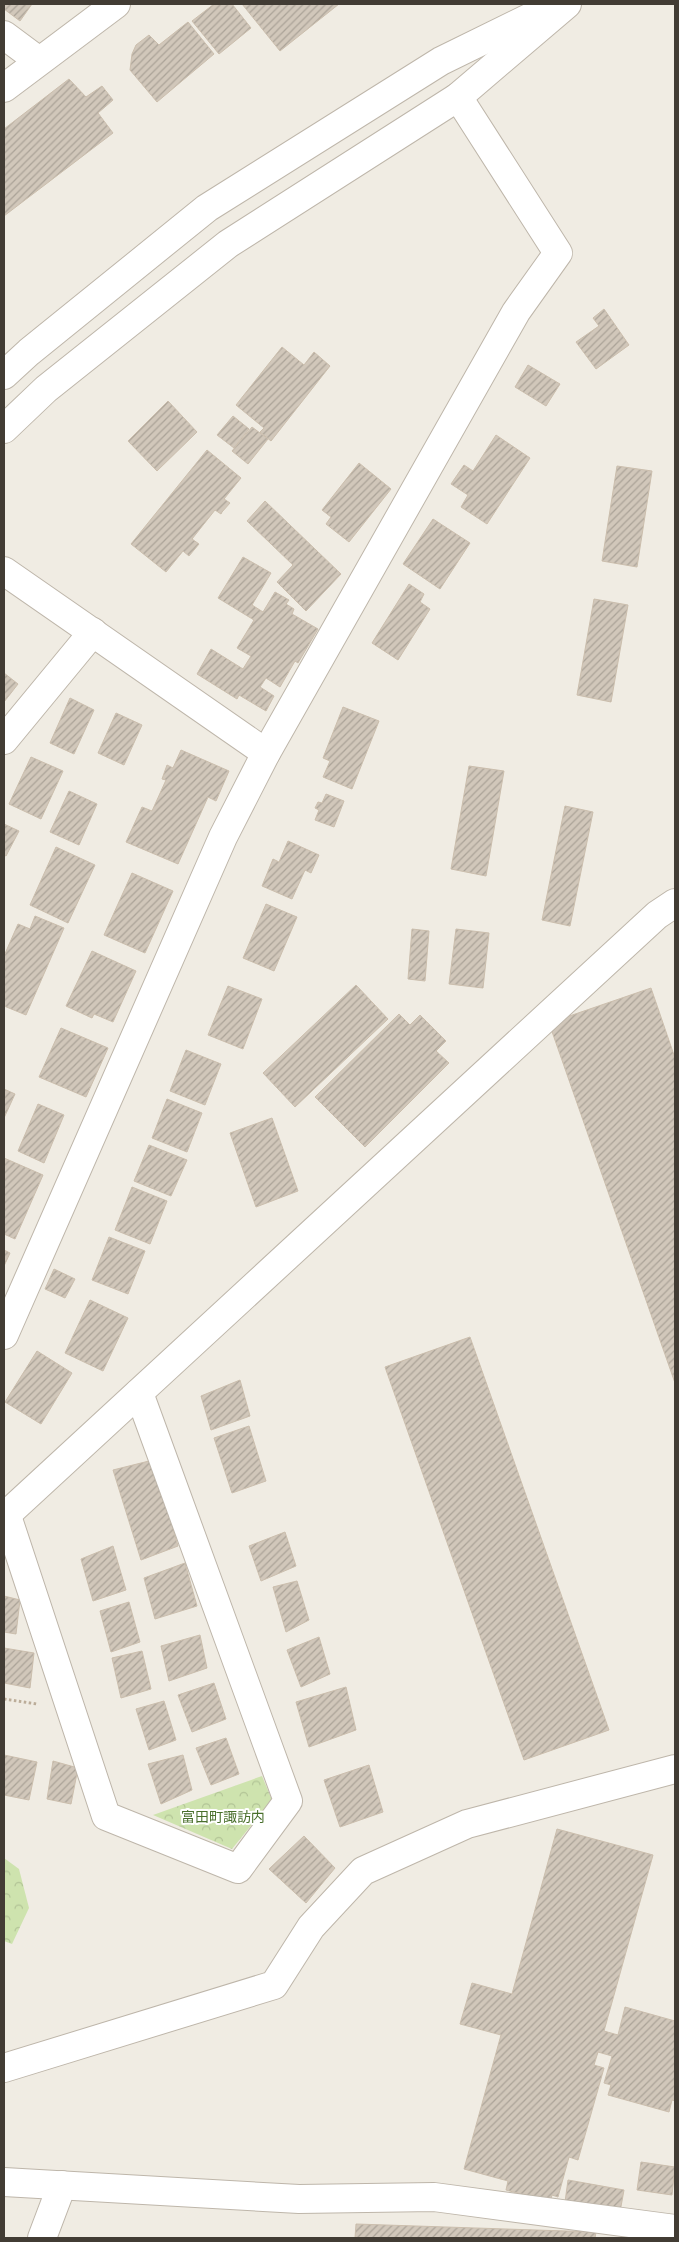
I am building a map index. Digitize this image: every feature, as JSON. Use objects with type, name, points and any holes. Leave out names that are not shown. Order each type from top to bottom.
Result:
[{"type":"street","points":[[4,88],[116,4]]},
{"type":"street","points":[[4,376],[29,352],[207,208],[441,60],[558,4]]},
{"type":"street","points":[[4,429],[46,389],[228,244],[458,97],[567,4]]},
{"type":"street","points":[[4,35],[39,60]]},
{"type":"street","points":[[4,1335],[223,837],[266,753],[516,312],[558,253],[458,97]]},
{"type":"street","points":[[4,571],[266,753]]},
{"type":"street","points":[[4,740],[93,632]]},
{"type":"street","points":[[139,1393],[288,1801],[238,1869],[106,1816],[5,1516],[465,1090],[657,916],[675,902]]},
{"type":"street","points":[[4,2068],[274,1985],[312,1927],[363,1871],[467,1824],[675,1769]]},
{"type":"street","points":[[4,2182],[299,2199],[434,2197],[675,2229]]},
{"type":"street","points":[[42,2238],[62,2185]]},
{"type":"green space","name":"富田町諏訪内","points":[[262,1776],[272,1800],[232,1849],[153,1815]]},
{"type":"green space","points":[[4,1858],[19,1869],[29,1908],[12,1944],[4,1941]]},
{"type":"building","points":[[4,4],[32,4],[20,21],[4,9]]},
{"type":"building","points":[[214,4],[232,4],[251,28],[219,54],[192,21]]},
{"type":"building","points":[[242,4],[339,4],[280,51]]},
{"type":"building","points":[[188,22],[214,54],[157,102],[130,70],[132,54],[136,45],[149,35],[159,45]]},
{"type":"building","points":[[69,79],[86,97],[102,86],[113,100],[98,113],[113,133],[4,216],[4,129]]},
{"type":"building","points":[[604,309],[629,345],[596,369],[576,342],[599,326],[593,318]]},
{"type":"building","points":[[282,347],[304,365],[314,352],[330,366],[271,441],[260,432],[264,428],[236,405]]},
{"type":"building","points":[[528,365],[560,384],[546,406],[515,387]]},
{"type":"building","points":[[168,401],[197,432],[157,471],[128,441]]},
{"type":"building","points":[[233,416],[249,429],[234,448],[217,435]]},
{"type":"building","points":[[252,427],[268,439],[248,464],[232,451]]},
{"type":"building","points":[[496,435],[530,458],[487,524],[461,507],[468,495],[451,484],[464,465],[473,471]]},
{"type":"building","points":[[207,450],[241,478],[224,499],[230,503],[221,514],[215,510],[192,539],[199,544],[189,556],[183,551],[166,572],[131,544]]},
{"type":"building","points":[[359,463],[391,489],[349,542],[326,524],[331,517],[322,510]]},
{"type":"building","points":[[617,466],[652,471],[637,567],[602,561]]},
{"type":"building","points":[[265,501],[341,574],[306,611],[277,582],[293,565],[247,521]]},
{"type":"building","points":[[433,519],[470,543],[440,589],[403,564]]},
{"type":"building","points":[[243,557],[271,573],[252,605],[263,612],[275,592],[289,600],[286,604],[294,609],[292,614],[318,629],[298,663],[295,661],[280,687],[266,678],[260,687],[274,696],[266,711],[239,695],[237,699],[197,674],[211,649],[243,669],[251,656],[237,648],[254,620],[218,598]]},
{"type":"building","points":[[409,584],[424,594],[420,602],[430,609],[398,660],[372,643]]},
{"type":"building","points":[[594,599],[628,605],[611,702],[577,695]]},
{"type":"building","points":[[4,673],[18,684],[4,702]]},
{"type":"building","points":[[70,698],[94,710],[74,754],[50,743]]},
{"type":"building","points":[[343,707],[379,721],[352,789],[323,777],[330,761],[323,758]]},
{"type":"building","points":[[116,713],[142,725],[124,765],[98,753]]},
{"type":"building","points":[[181,750],[229,771],[216,801],[208,797],[178,864],[126,842],[142,807],[152,811],[166,780],[162,779],[167,765],[173,768]]},
{"type":"building","points":[[31,757],[63,771],[41,819],[9,804]]},
{"type":"building","points":[[469,766],[504,771],[486,876],[451,869]]},
{"type":"building","points":[[69,791],[97,804],[79,845],[50,832]]},
{"type":"building","points":[[326,794],[344,801],[334,827],[315,820],[319,810],[315,808],[318,802],[322,803]]},
{"type":"building","points":[[565,806],[593,812],[570,926],[542,920]]},
{"type":"building","points":[[4,824],[19,831],[6,856],[4,855]]},
{"type":"building","points":[[288,841],[319,855],[311,873],[305,870],[292,899],[262,886],[273,859],[279,862]]},
{"type":"building","points":[[56,847],[95,865],[68,923],[30,905]]},
{"type":"building","points":[[132,873],[173,891],[145,953],[104,935]]},
{"type":"building","points":[[266,904],[297,917],[274,971],[243,958]]},
{"type":"building","points":[[35,916],[64,928],[26,1015],[4,1006],[4,956],[18,924],[30,929]]},
{"type":"building","points":[[412,929],[429,931],[425,981],[408,979]]},
{"type":"building","points":[[456,929],[489,933],[483,988],[449,984]]},
{"type":"building","points":[[92,951],[136,971],[113,1022],[94,1014],[92,1018],[66,1006]]},
{"type":"building","points":[[356,985],[388,1019],[295,1107],[263,1073]]},
{"type":"building","points":[[228,986],[262,999],[243,1049],[208,1035]]},
{"type":"building","points":[[651,988],[675,1058],[675,1383],[549,1023]]},
{"type":"building","points":[[399,1014],[410,1025],[420,1015],[446,1041],[436,1051],[449,1063],[365,1147],[315,1097]]},
{"type":"building","points":[[61,1028],[108,1048],[86,1097],[39,1077]]},
{"type":"building","points":[[186,1050],[221,1064],[205,1105],[170,1091]]},
{"type":"building","points":[[4,1089],[15,1094],[4,1118]]},
{"type":"building","points":[[167,1099],[202,1113],[187,1152],[152,1138]]},
{"type":"building","points":[[38,1104],[64,1115],[44,1163],[18,1151]]},
{"type":"building","points":[[272,1118],[298,1191],[256,1207],[230,1133]]},
{"type":"building","points":[[149,1145],[187,1160],[171,1196],[134,1181]]},
{"type":"building","points":[[4,1158],[43,1175],[15,1239],[4,1234]]},
{"type":"building","points":[[132,1187],[167,1201],[150,1244],[115,1230]]},
{"type":"building","points":[[109,1237],[145,1251],[128,1294],[92,1280]]},
{"type":"building","points":[[4,1250],[10,1253],[4,1266]]},
{"type":"building","points":[[54,1269],[75,1279],[65,1298],[45,1289]]},
{"type":"building","points":[[90,1300],[128,1318],[103,1371],[65,1353]]},
{"type":"building","points":[[470,1337],[609,1730],[524,1760],[385,1367]]},
{"type":"building","points":[[37,1351],[72,1373],[41,1424],[5,1402]]},
{"type":"building","points":[[240,1380],[250,1416],[211,1430],[201,1396]]},
{"type":"building","points":[[249,1426],[266,1481],[232,1493],[214,1438]]},
{"type":"building","points":[[153,1460],[178,1546],[141,1560],[113,1470]]},
{"type":"building","points":[[285,1532],[296,1566],[261,1581],[249,1546]]},
{"type":"building","points":[[113,1546],[126,1590],[93,1601],[81,1559]]},
{"type":"building","points":[[185,1563],[197,1606],[155,1619],[144,1578]]},
{"type":"building","points":[[297,1581],[309,1620],[286,1632],[273,1587]]},
{"type":"building","points":[[4,1596],[20,1600],[16,1634],[4,1632]]},
{"type":"building","points":[[129,1602],[140,1642],[111,1652],[100,1611]]},
{"type":"building","points":[[200,1635],[207,1668],[169,1681],[161,1646]]},
{"type":"building","points":[[319,1637],[330,1674],[301,1687],[287,1650]]},
{"type":"building","points":[[4,1648],[34,1653],[30,1688],[4,1683]]},
{"type":"building","points":[[142,1651],[151,1689],[121,1698],[112,1658]]},
{"type":"building","points":[[214,1683],[226,1719],[192,1732],[178,1695]]},
{"type":"building","points":[[346,1687],[356,1730],[309,1747],[296,1702]]},
{"type":"building","points":[[164,1701],[176,1740],[149,1750],[136,1709]]},
{"type":"building","points":[[226,1738],[239,1774],[211,1785],[196,1748]]},
{"type":"building","points":[[4,1755],[37,1762],[29,1800],[4,1795]]},
{"type":"building","points":[[183,1755],[192,1790],[161,1804],[148,1764]]},
{"type":"building","points":[[53,1761],[78,1768],[71,1804],[47,1799]]},
{"type":"building","points":[[369,1765],[383,1812],[340,1827],[324,1780]]},
{"type":"building","points":[[557,1829],[653,1855],[604,2031],[618,2035],[625,2007],[675,2021],[675,2101],[672,2100],[669,2112],[608,2095],[611,2085],[604,2083],[612,2056],[598,2052],[594,2065],[604,2068],[578,2160],[569,2157],[558,2197],[552,2195],[550,2202],[506,2190],[508,2181],[464,2169],[501,2035],[460,2024],[472,1983],[512,1994]]},
{"type":"building","points":[[304,1836],[335,1868],[306,1903],[269,1869]]},
{"type":"building","points":[[641,2162],[675,2167],[672,2195],[637,2190]]},
{"type":"building","points":[[568,2180],[624,2190],[620,2212],[565,2202]]},
{"type":"building","points":[[356,2224],[596,2232],[595,2238],[355,2238]]}]
